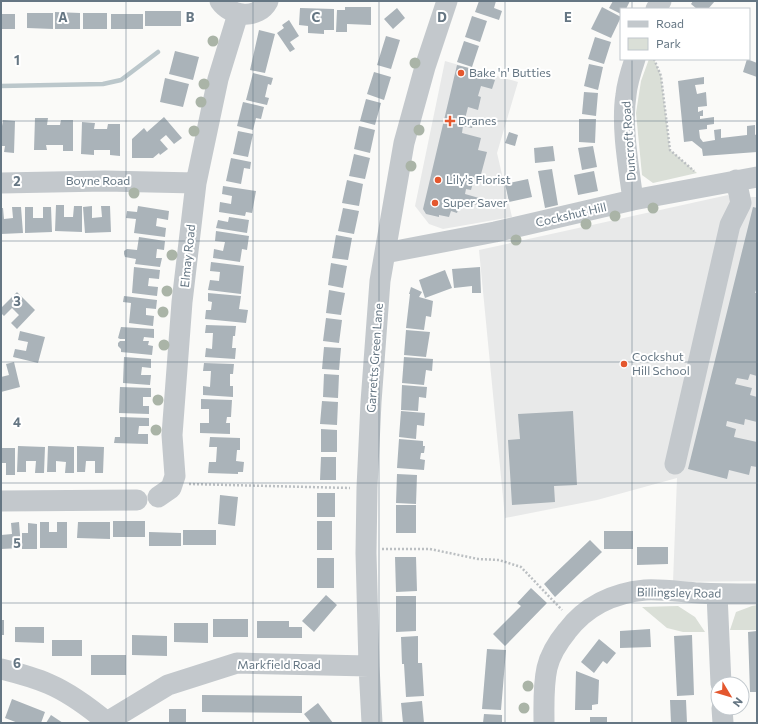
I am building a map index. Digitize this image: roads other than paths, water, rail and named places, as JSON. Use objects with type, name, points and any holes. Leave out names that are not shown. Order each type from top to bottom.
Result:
[{"type":"street","points":[[220,1],[230,11],[238,14],[248,14],[258,11],[268,1]]},
{"type":"street","name":"Garretts Green Lane","points":[[372,723],[366,553],[367,488],[371,402],[380,280],[404,143],[425,67],[446,1]]},
{"type":"street","name":"Elmay Road","points":[[165,490],[175,476],[172,435],[182,302],[196,183],[218,79],[238,14]]},
{"type":"street","name":"Duncroft Road","points":[[633,200],[626,145],[625,112],[626,96],[635,60]]},
{"type":"street","name":"Cockshut Hill","points":[[385,253],[495,232],[633,200],[757,176]]},
{"type":"street","name":"Boyne Road","points":[[1,182],[105,181],[196,183]]},
{"type":"street","points":[[675,464],[730,226],[741,203],[728,182]]},
{"type":"street","points":[[1,501],[137,500]]},
{"type":"street","name":"Billingsley Road","points":[[544,723],[545,683],[547,668],[551,656],[573,622],[595,604],[619,594],[646,590],[717,594],[757,594]]},
{"type":"street","points":[[717,594],[721,676]]},
{"type":"street","name":"Markfield Road","points":[[108,722],[168,685],[237,663],[369,666]]},
{"type":"street","points":[[1,669],[26,675],[49,684],[70,695],[108,722]]},
{"type":"waterway","points":[[1,86],[103,84],[121,80],[158,52]]},
{"type":"place","name":"Bake 'n' Butties","points":[[461,73]]},
{"type":"place","name":"Dranes","points":[[450,121]]},
{"type":"place","name":"Lily's Florist","points":[[438,180]]},
{"type":"place","name":"Super Saver","points":[[435,203]]},
{"type":"place","name":"Cockshut Hill School","points":[[624,364]]}]
